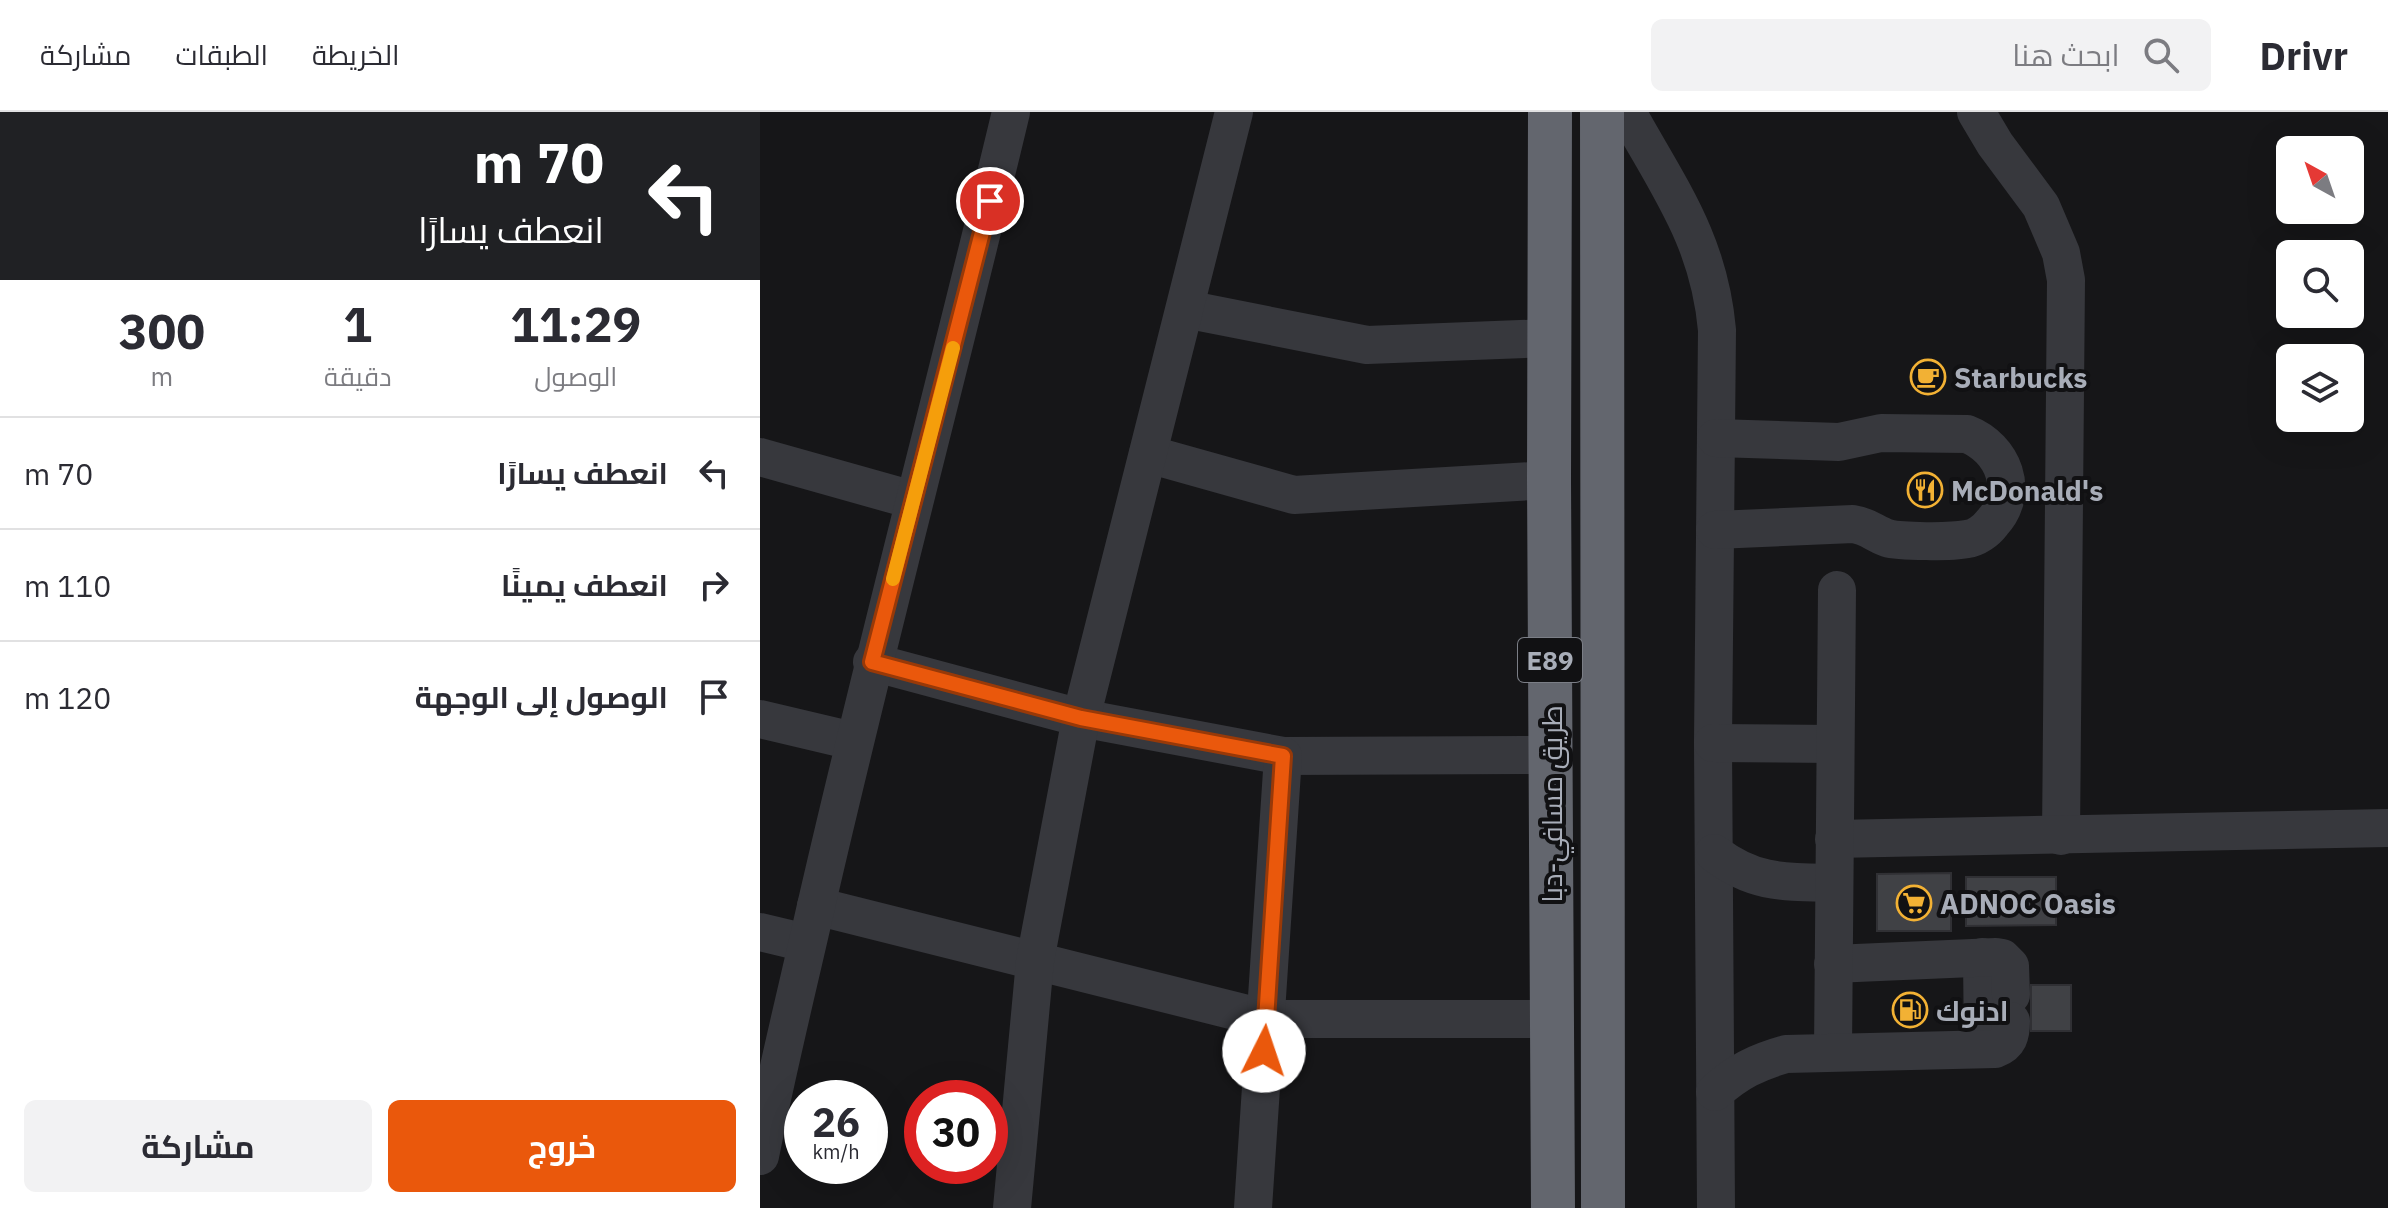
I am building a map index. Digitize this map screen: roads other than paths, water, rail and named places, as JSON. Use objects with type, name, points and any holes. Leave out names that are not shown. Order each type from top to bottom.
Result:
[{"type":"highway","name":"طريق مسافي-دبا","points":[[1550,112],[1553,1208]]},
{"type":"highway","name":"طريق مسافي-دبا","points":[[1602,112],[1603,1208]]},
{"type":"street","points":[[760,1156],[853,741],[1011,112]]},
{"type":"street","points":[[1012,1208],[1035,961],[1081,718],[1234,112]]},
{"type":"street","points":[[1627,112],[1685,214],[1707,270],[1717,330],[1713,743],[1716,1208]]},
{"type":"street","points":[[1976,112],[1995,144],[2041,206],[2061,253],[2066,280],[2061,836]]},
{"type":"street","points":[[1185,309],[1367,345],[1549,338]]},
{"type":"street","points":[[1715,530],[1853,524],[1866,526],[1896,540],[1969,539],[1989,528],[1997,519],[2007,486],[1995,453],[1967,434],[1881,433],[1839,442],[1716,438]]},
{"type":"street","points":[[1148,454],[1294,495],[1549,480]]},
{"type":"street","points":[[760,457],[913,500]]},
{"type":"street","points":[[1833,1051],[1837,590]]},
{"type":"street","points":[[872,662],[1081,718],[1283,756],[1550,755]]},
{"type":"street","points":[[760,719],[853,741]]},
{"type":"street","points":[[1713,743],[1835,744]]},
{"type":"street","points":[[1253,1208],[1283,756]]},
{"type":"street","points":[[1834,839],[2388,828]]},
{"type":"street","points":[[1714,853],[1749,876],[1769,881],[1834,883]]},
{"type":"street","points":[[816,906],[1267,1019],[1551,1019]]},
{"type":"street","points":[[760,932],[806,943]]},
{"type":"street","points":[[1982,957],[1983,1049]]},
{"type":"street","points":[[1715,1092],[1735,1074],[1759,1061],[1786,1054],[1995,1049],[2006,1043],[2011,1032],[2011,970],[2007,962],[1996,957],[1833,964]]},
{"type":"place","name":"Starbucks","points":[[1928,377]]},
{"type":"place","name":"McDonald's","points":[[1925,490]]},
{"type":"place","name":"ADNOC Oasis","points":[[1914,903]]},
{"type":"place","name":"ادنوك","points":[[1910,1010]]}]
